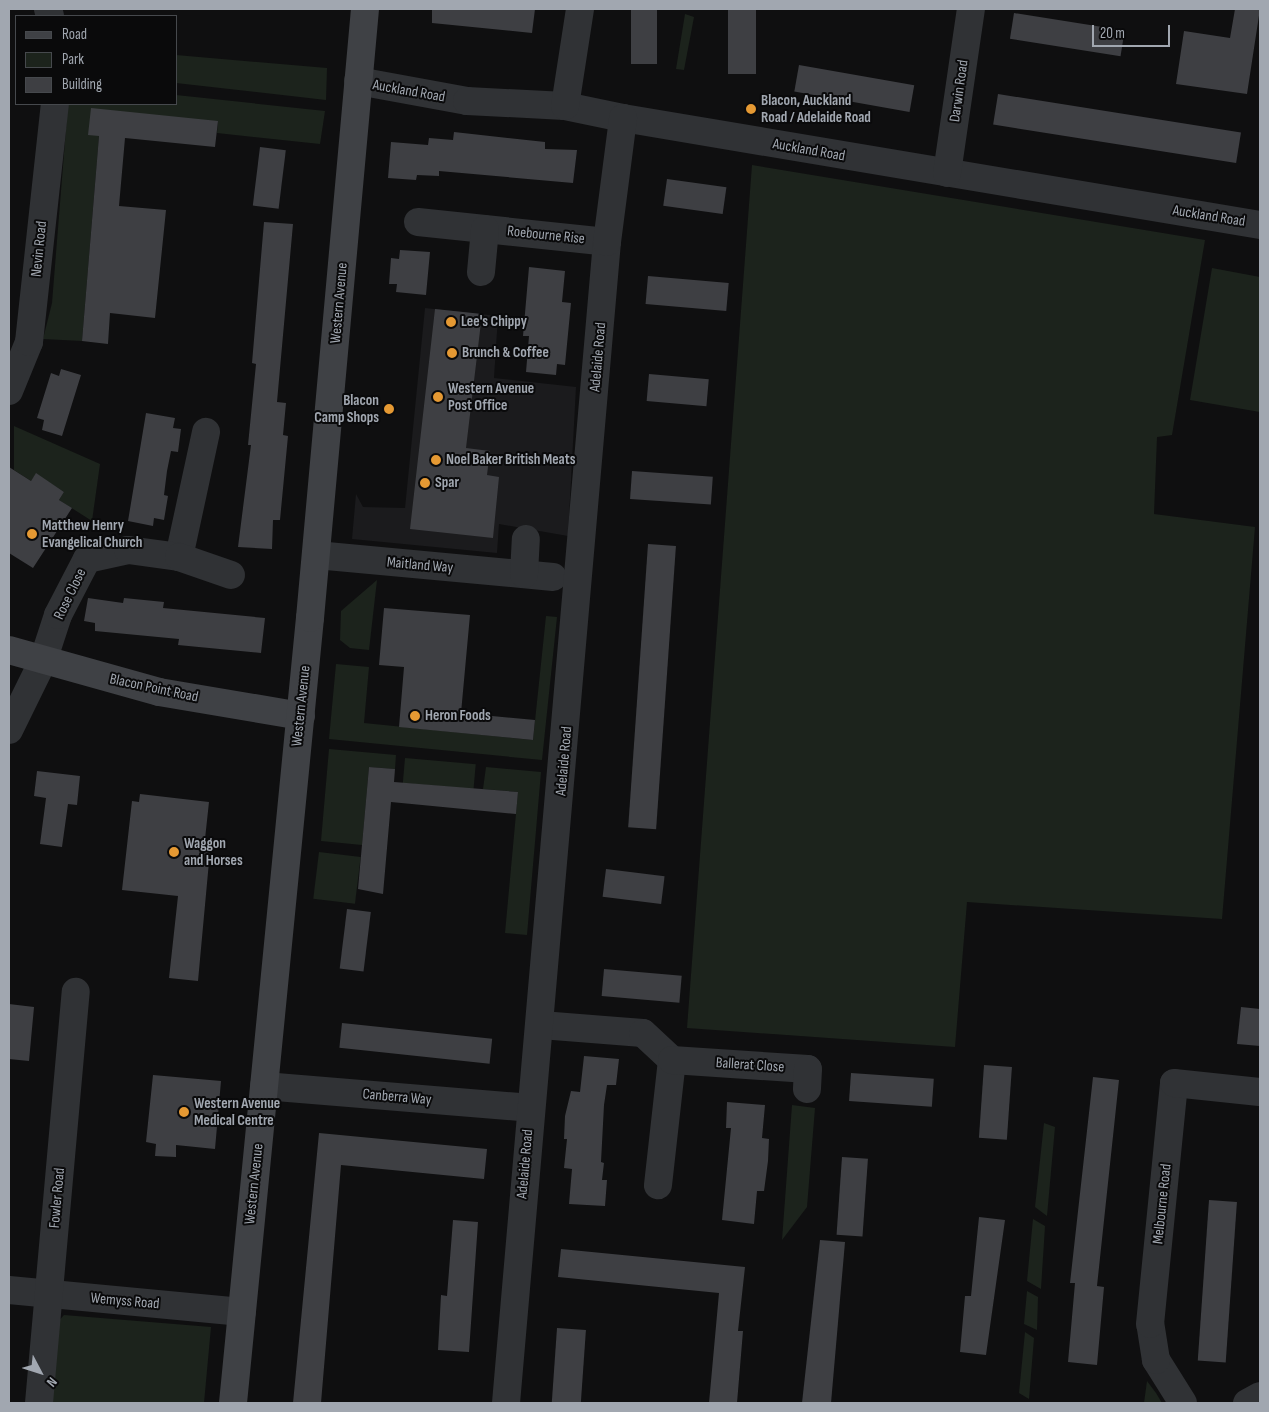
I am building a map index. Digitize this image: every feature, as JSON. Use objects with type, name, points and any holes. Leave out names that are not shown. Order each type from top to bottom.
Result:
[{"type":"street","name":"Western Avenue","points":[[233,1403],[301,716],[365,9]]},
{"type":"street","points":[[565,106],[580,9]]},
{"type":"street","name":"Darwin Road","points":[[947,172],[971,9]]},
{"type":"street","name":"Auckland Road","points":[[358,81],[467,101],[565,106],[623,118],[1260,225]]},
{"type":"street","name":"Nevin Road","points":[[9,391],[29,342],[55,105]]},
{"type":"street","name":"Adelaide Road","points":[[506,1403],[530,1108],[541,1026],[607,242],[623,118]]},
{"type":"street","name":"Roebourne Rise","points":[[418,222],[607,242]]},
{"type":"street","name":"Roebourne Rise","points":[[480,272],[485,229]]},
{"type":"street","points":[[179,557],[206,432]]},
{"type":"street","points":[[524,574],[526,539]]},
{"type":"street","name":"Rose Close","points":[[43,661],[58,615],[87,559],[128,550],[179,557],[231,575]]},
{"type":"street","name":"Maitland Way","points":[[316,555],[553,577]]},
{"type":"street","name":"Blacon Point Road","points":[[9,650],[159,692],[301,716]]},
{"type":"street","points":[[9,730],[43,661]]},
{"type":"street","name":"Fowler Road","points":[[39,1403],[76,992]]},
{"type":"street","points":[[541,1026],[643,1033],[672,1060],[658,1185]]},
{"type":"street","name":"Ballerat Close","points":[[672,1060],[808,1070],[807,1088]]},
{"type":"street","name":"Melbourne Road","points":[[1183,1403],[1156,1360],[1150,1324],[1174,1083],[1260,1092]]},
{"type":"street","name":"Canberra Way","points":[[264,1086],[530,1108]]},
{"type":"street","name":"Wemyss Road","points":[[9,1290],[242,1312]]},
{"type":"street","points":[[1246,1403],[1260,1396]]},
{"type":"shaded area","points":[[425,308],[498,316],[494,378],[576,387],[568,536],[499,524],[497,553],[352,539],[356,494],[363,507],[405,508]]},
{"type":"green space","points":[[685,14],[694,17],[684,70],[676,69]]},
{"type":"green space","points":[[178,55],[327,68],[326,100],[178,83]]},
{"type":"green space","points":[[178,95],[325,111],[320,144],[217,133],[218,121],[99,136],[82,341],[43,339],[52,303],[68,105],[178,105]]},
{"type":"green space","points":[[752,165],[1205,240],[1172,435],[1157,437],[1154,514],[1255,527],[1222,919],[967,902],[955,1047],[687,1028]]},
{"type":"green space","points":[[1212,268],[1260,277],[1260,412],[1190,400]]},
{"type":"green space","points":[[14,426],[100,464],[92,521],[59,500],[64,492],[36,474],[31,481],[14,470]]},
{"type":"green space","points":[[377,580],[369,650],[350,648],[340,640],[341,611]]},
{"type":"green space","points":[[546,616],[557,617],[542,760],[329,739],[336,664],[369,667],[364,723],[533,740]]},
{"type":"green space","points":[[329,749],[396,755],[395,769],[369,767],[362,845],[321,841]]},
{"type":"green space","points":[[405,758],[476,764],[474,789],[403,783]]},
{"type":"green space","points":[[486,767],[541,772],[527,935],[505,933],[518,792],[483,789]]},
{"type":"green space","points":[[319,852],[361,857],[355,904],[313,899]]},
{"type":"green space","points":[[792,1105],[815,1108],[807,1207],[782,1240]]},
{"type":"green space","points":[[1044,1123],[1055,1127],[1047,1216],[1035,1207]]},
{"type":"green space","points":[[1033,1219],[1045,1226],[1041,1289],[1027,1281]]},
{"type":"green space","points":[[1027,1291],[1038,1297],[1037,1330],[1024,1324]]},
{"type":"green space","points":[[64,1315],[211,1327],[204,1403],[47,1403],[54,1326]]},
{"type":"green space","points":[[1025,1332],[1034,1338],[1029,1399],[1019,1393]]},
{"type":"green space","points":[[1147,1381],[1156,1393],[1162,1403],[1144,1403]]},
{"type":"building","points":[[432,9],[535,9],[532,33],[432,23]]},
{"type":"building","points":[[631,9],[657,9],[657,64],[631,64]]},
{"type":"building","points":[[728,9],[756,9],[756,74],[728,74]]},
{"type":"building","points":[[1235,9],[1260,9],[1247,94],[1176,84],[1184,31],[1230,38]]},
{"type":"building","points":[[1014,13],[1125,31],[1121,56],[1010,39]]},
{"type":"building","points":[[799,65],[914,85],[910,112],[794,92]]},
{"type":"building","points":[[998,94],[1241,132],[1236,163],[993,125]]},
{"type":"building","points":[[91,108],[218,121],[215,147],[125,138],[119,206],[166,210],[155,318],[110,313],[108,344],[82,341],[99,136],[88,135]]},
{"type":"building","points":[[454,132],[545,142],[545,149],[577,150],[573,183],[439,171],[439,176],[417,175],[416,180],[388,178],[391,142],[428,145],[429,138],[453,140]]},
{"type":"building","points":[[260,147],[286,150],[279,209],[253,206]]},
{"type":"building","points":[[667,179],[726,187],[723,214],[663,206]]},
{"type":"building","points":[[264,222],[293,224],[277,402],[286,403],[283,435],[288,436],[280,520],[273,520],[272,549],[238,547],[251,445],[248,445],[256,364],[252,363]]},
{"type":"building","points":[[400,250],[430,252],[426,295],[396,292],[397,284],[389,284],[391,258],[399,259]]},
{"type":"building","points":[[529,267],[565,271],[562,302],[571,303],[565,365],[557,364],[556,375],[526,372],[529,336],[523,336]]},
{"type":"building","points":[[648,276],[729,283],[726,311],[646,304]]},
{"type":"building","points":[[435,309],[482,314],[466,448],[490,451],[487,475],[499,477],[493,538],[410,529]]},
{"type":"building","points":[[61,369],[81,375],[62,436],[42,430],[44,420],[37,418],[51,373],[59,376]]},
{"type":"building","points":[[649,374],[709,379],[706,406],[647,401]]},
{"type":"building","points":[[146,413],[175,418],[173,428],[181,429],[178,452],[171,451],[167,471],[164,495],[168,496],[164,520],[154,518],[153,526],[128,521]]},
{"type":"building","name":"Matthew Henry Evangelical Church","points":[[9,467],[31,481],[36,473],[64,492],[59,500],[72,508],[33,568],[9,553]]},
{"type":"building","points":[[632,471],[713,477],[711,505],[630,499]]},
{"type":"building","points":[[648,544],[676,546],[656,829],[628,827]]},
{"type":"building","points":[[88,598],[123,603],[124,598],[164,602],[163,608],[265,618],[261,653],[178,645],[179,639],[95,631],[95,623],[84,621]]},
{"type":"building","points":[[384,608],[470,615],[461,713],[535,720],[533,740],[399,727],[404,667],[379,665]]},
{"type":"building","points":[[369,767],[395,769],[394,782],[518,792],[516,814],[391,802],[383,894],[358,889]]},
{"type":"building","points":[[37,771],[80,776],[77,805],[68,804],[62,847],[40,844],[46,798],[34,796]]},
{"type":"building","points":[[140,794],[209,802],[205,839],[211,840],[198,981],[169,978],[178,896],[122,890],[132,801],[139,802]]},
{"type":"building","points":[[606,869],[665,876],[661,904],[603,897]]},
{"type":"building","points":[[347,909],[371,912],[364,971],[340,969]]},
{"type":"building","points":[[604,969],[682,976],[679,1003],[602,996]]},
{"type":"building","points":[[9,1004],[34,1007],[29,1061],[9,1059]]},
{"type":"building","points":[[1241,1007],[1260,1009],[1260,1046],[1237,1044]]},
{"type":"building","points":[[342,1023],[492,1039],[490,1064],[339,1048]]},
{"type":"building","points":[[584,1056],[619,1059],[616,1085],[607,1085],[604,1105],[601,1162],[604,1163],[602,1180],[607,1180],[605,1206],[569,1204],[572,1169],[564,1168],[567,1139],[564,1139],[565,1116],[571,1091],[580,1092]]},
{"type":"building","points":[[984,1065],[1012,1067],[1007,1140],[979,1138]]},
{"type":"building","points":[[851,1073],[934,1079],[932,1107],[849,1101]]},
{"type":"building","name":"Western Avenue Medical Centre","points":[[153,1075],[221,1081],[215,1149],[176,1145],[176,1157],[155,1156],[156,1144],[146,1142]]},
{"type":"building","points":[[1093,1077],[1119,1080],[1097,1286],[1104,1287],[1097,1365],[1068,1362],[1075,1283],[1070,1283]]},
{"type":"building","points":[[727,1102],[765,1105],[762,1138],[769,1139],[768,1161],[764,1191],[757,1191],[754,1224],[722,1220],[731,1128],[726,1128]]},
{"type":"building","points":[[319,1133],[487,1149],[484,1179],[341,1165],[321,1403],[293,1403]]},
{"type":"building","points":[[842,1157],[868,1159],[862,1237],[837,1235]]},
{"type":"building","points":[[1209,1200],[1237,1202],[1226,1363],[1198,1361]]},
{"type":"building","points":[[979,1217],[1005,1220],[986,1355],[960,1352],[965,1296],[971,1296]]},
{"type":"building","points":[[453,1220],[478,1222],[469,1352],[438,1350],[441,1295],[447,1296]]},
{"type":"building","points":[[820,1240],[845,1242],[831,1403],[802,1403]]},
{"type":"building","points":[[561,1249],[745,1267],[738,1331],[743,1331],[737,1403],[709,1403],[719,1293],[558,1277]]},
{"type":"building","points":[[557,1328],[586,1330],[581,1403],[552,1403]]},
{"type":"place","name":"Blacon, Auckland Road / Adelaide Road","points":[[751,109]]},
{"type":"place","name":"Lee's Chippy","points":[[451,322]]},
{"type":"place","name":"Brunch & Coffee","points":[[452,353]]},
{"type":"place","name":"Western Avenue Post Office","points":[[438,397]]},
{"type":"place","name":"Blacon Camp Shops","points":[[389,409]]},
{"type":"place","name":"Noel Baker British Meats","points":[[436,460]]},
{"type":"place","name":"Spar","points":[[425,483]]},
{"type":"place","name":"Matthew Henry Evangelical Church","points":[[32,534]]},
{"type":"place","name":"Heron Foods","points":[[415,716]]},
{"type":"place","name":"Waggon and Horses","points":[[174,852]]},
{"type":"place","name":"Western Avenue Medical Centre","points":[[184,1112]]}]
